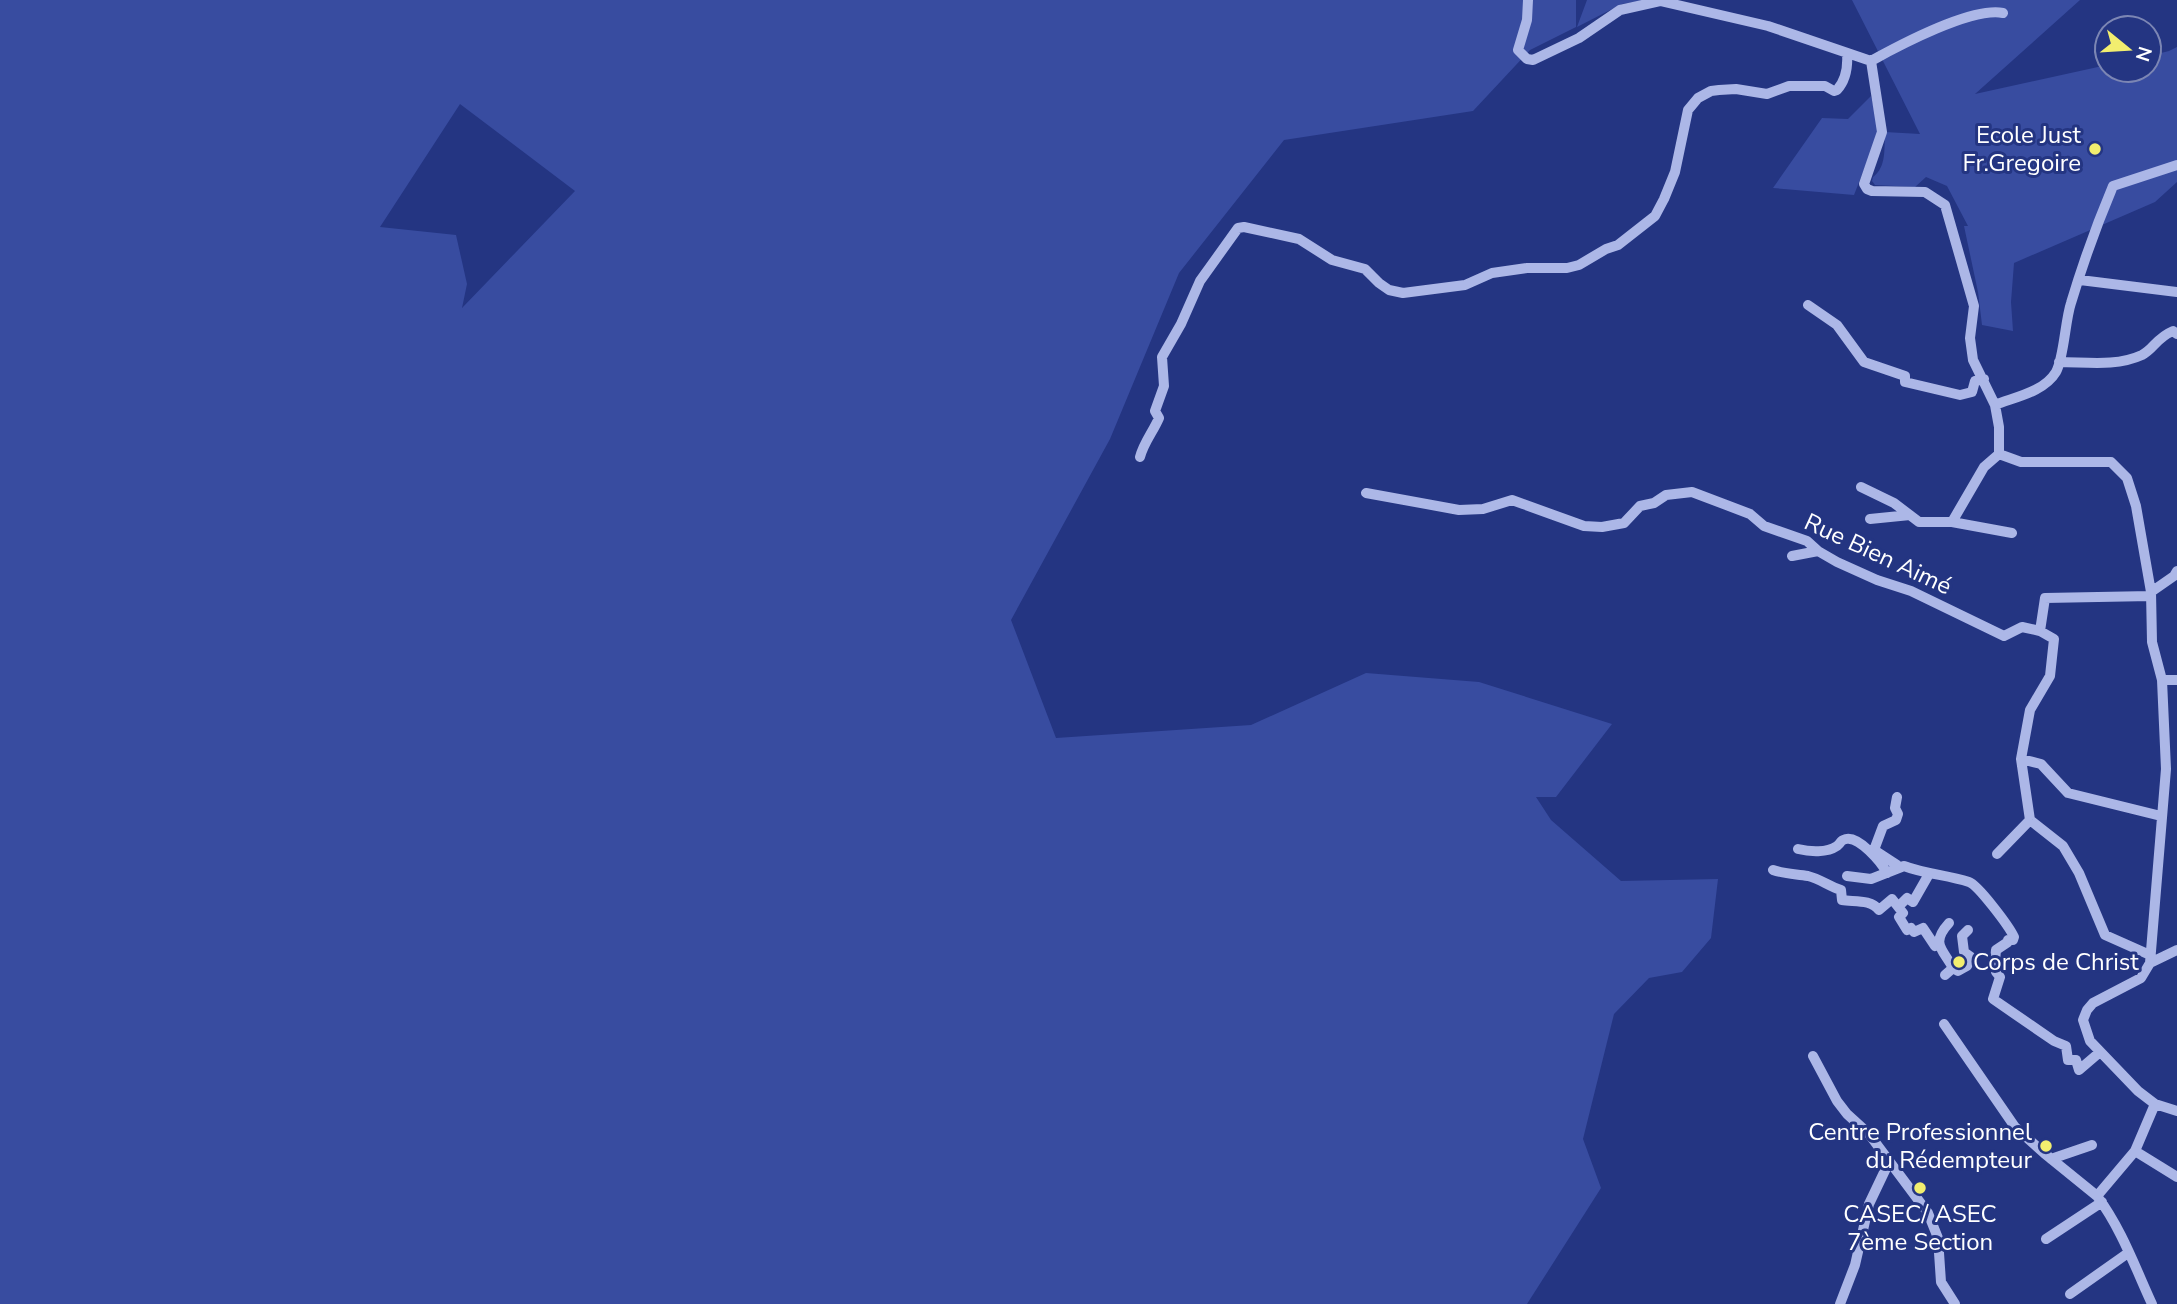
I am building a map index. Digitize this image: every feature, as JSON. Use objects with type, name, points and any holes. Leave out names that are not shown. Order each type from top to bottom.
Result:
[{"type":"street","points":[[1528,0],[1527,20],[1518,50],[1521,55],[1533,60],[1579,38],[1620,9],[1660,1],[1768,26],[1871,61],[1903,43],[1941,27],[1994,11],[2003,13]]},
{"type":"street","points":[[1140,457],[1143,444],[1159,418],[1154,411],[1164,386],[1162,357],[1181,324],[1200,281],[1240,228],[1298,239],[1332,260],[1365,269],[1389,290],[1403,293],[1465,285],[1492,273],[1579,265],[1618,245],[1655,216],[1675,172],[1688,110],[1698,98],[1710,91],[1736,89],[1767,94],[1789,86],[1825,86],[1834,91],[1844,78],[1848,64],[1847,53]]},
{"type":"street","points":[[1871,61],[1882,132],[1864,184],[1872,191],[1924,192],[1945,205],[1974,306],[1970,338],[1973,360],[1995,405],[1999,427],[1999,454],[1984,467],[1952,522]]},
{"type":"street","points":[[1995,405],[2042,387],[2056,371],[2070,304],[2080,280],[2093,232],[2113,186],[2177,165]]},
{"type":"street","points":[[2080,280],[2177,292]]},
{"type":"street","points":[[1808,305],[1837,325],[1864,362],[1905,376],[1905,382],[1960,395],[1972,391],[1975,381],[1983,379]]},
{"type":"street","points":[[2059,362],[2118,363],[2145,354],[2162,335],[2173,331],[2177,334]]},
{"type":"street","points":[[1999,454],[2021,462],[2111,462],[2127,478],[2136,506],[2151,594],[2152,642],[2162,680],[2166,769],[2150,959],[2141,978],[2093,1003],[2083,1020],[2090,1041],[2138,1091],[2155,1104],[2177,1111]]},
{"type":"street","points":[[1861,487],[1894,503],[1919,522],[1952,522],[2012,533]]},
{"type":"street","name":"Rue Bien Aimé","points":[[1366,493],[1459,510],[1483,509],[1512,500],[1584,526],[1602,527],[1624,523],[1640,506],[1654,503],[1666,495],[1692,492],[1750,514],[1764,526],[1807,541],[1818,551],[1847,566],[1911,592],[2004,636],[2022,627],[2040,631]]},
{"type":"street","points":[[1870,519],[1910,515]]},
{"type":"street","points":[[1792,556],[1818,551]]},
{"type":"street","points":[[2177,571],[2151,594],[2045,598],[2040,631],[2054,639],[2050,676],[2030,710],[2021,759],[2030,820],[2063,846],[2079,873],[2105,935],[2150,959],[2177,950]]},
{"type":"street","points":[[2162,680],[2177,680]]},
{"type":"street","points":[[2021,759],[2042,764],[2068,793],[2161,816]]},
{"type":"street","points":[[1892,871],[1897,865],[1874,850],[1883,826],[1896,820],[1897,797]]},
{"type":"street","points":[[1997,854],[2030,820]]},
{"type":"street","points":[[1798,849],[1814,852],[1831,849],[1842,840],[1854,839],[1861,846],[1867,847],[1892,871]]},
{"type":"street","points":[[1847,876],[1871,879],[1904,866],[1971,882],[2011,930],[2013,940],[2008,940],[1996,950],[1996,972],[2000,977],[1993,999],[2043,1034],[2066,1046],[2068,1060],[2076,1060],[2079,1070],[2100,1052]]},
{"type":"street","points":[[1773,870],[1825,882],[1840,890],[1842,900],[1865,902],[1875,905],[1879,910],[1892,899],[1903,913],[1899,917],[1907,930],[1912,928],[1914,932],[1923,928],[1935,946],[1939,944]]},
{"type":"street","points":[[1899,906],[1907,898],[1913,902],[1929,874]]},
{"type":"street","points":[[1949,923],[1939,944],[1949,972],[1958,971],[1967,965],[1970,957],[1964,952],[1962,936],[1968,930]]},
{"type":"street","points":[[1944,1024],[2015,1127],[2099,1199],[2116,1222],[2152,1304]]},
{"type":"street","points":[[1813,1056],[1837,1101],[1869,1134],[1928,1213],[1938,1238],[1941,1282],[1955,1304]]},
{"type":"street","points":[[2046,1239],[2099,1199],[2135,1152],[2155,1104]]},
{"type":"street","points":[[2051,1159],[2092,1145]]},
{"type":"street","points":[[2135,1152],[2177,1177]]},
{"type":"street","points":[[1840,1304],[1855,1265],[1869,1204],[1889,1162]]},
{"type":"street","points":[[2070,1293],[2128,1253]]},
{"type":"shaded area","points":[[0,0],[1576,0],[1576,27],[1530,50],[1473,111],[1284,140],[1179,273],[1110,439],[1011,620],[1056,738],[1251,725],[1366,673],[1479,682],[1612,724],[1556,797],[1536,797],[1551,820],[1621,881],[1718,879],[1711,938],[1682,972],[1649,978],[1614,1014],[1583,1139],[1601,1188],[1527,1304],[0,1304]],"holes":[[[460,104],[575,191],[462,308],[467,284],[456,235],[380,227]]]},
{"type":"shaded area","points":[[1587,0],[1646,0],[1622,4],[1577,27]]},
{"type":"shaded area","points":[[1852,0],[2080,0],[1975,94],[2093,68],[2093,84],[2163,84],[2163,52],[2177,47],[2177,182],[2155,202],[2014,263],[2011,302],[2013,331],[1982,325],[1964,226],[1968,226],[1947,186],[1926,177],[1915,187],[1875,185],[1872,181],[1883,162],[1885,132],[1920,134]]},
{"type":"shaded area","points":[[1871,96],[1879,131],[1854,195],[1773,188],[1822,118],[1848,119]]},
{"type":"place","name":"Ecole Just Fr.Gregoire","points":[[2095,149]]},
{"type":"place","name":"Corps de Christ","points":[[1959,962]]},
{"type":"place","name":"Centre Professionnel du Rédempteur","points":[[2046,1146]]},
{"type":"place","name":"CASEC/ ASEC 7ème Section","points":[[1920,1188]]}]
